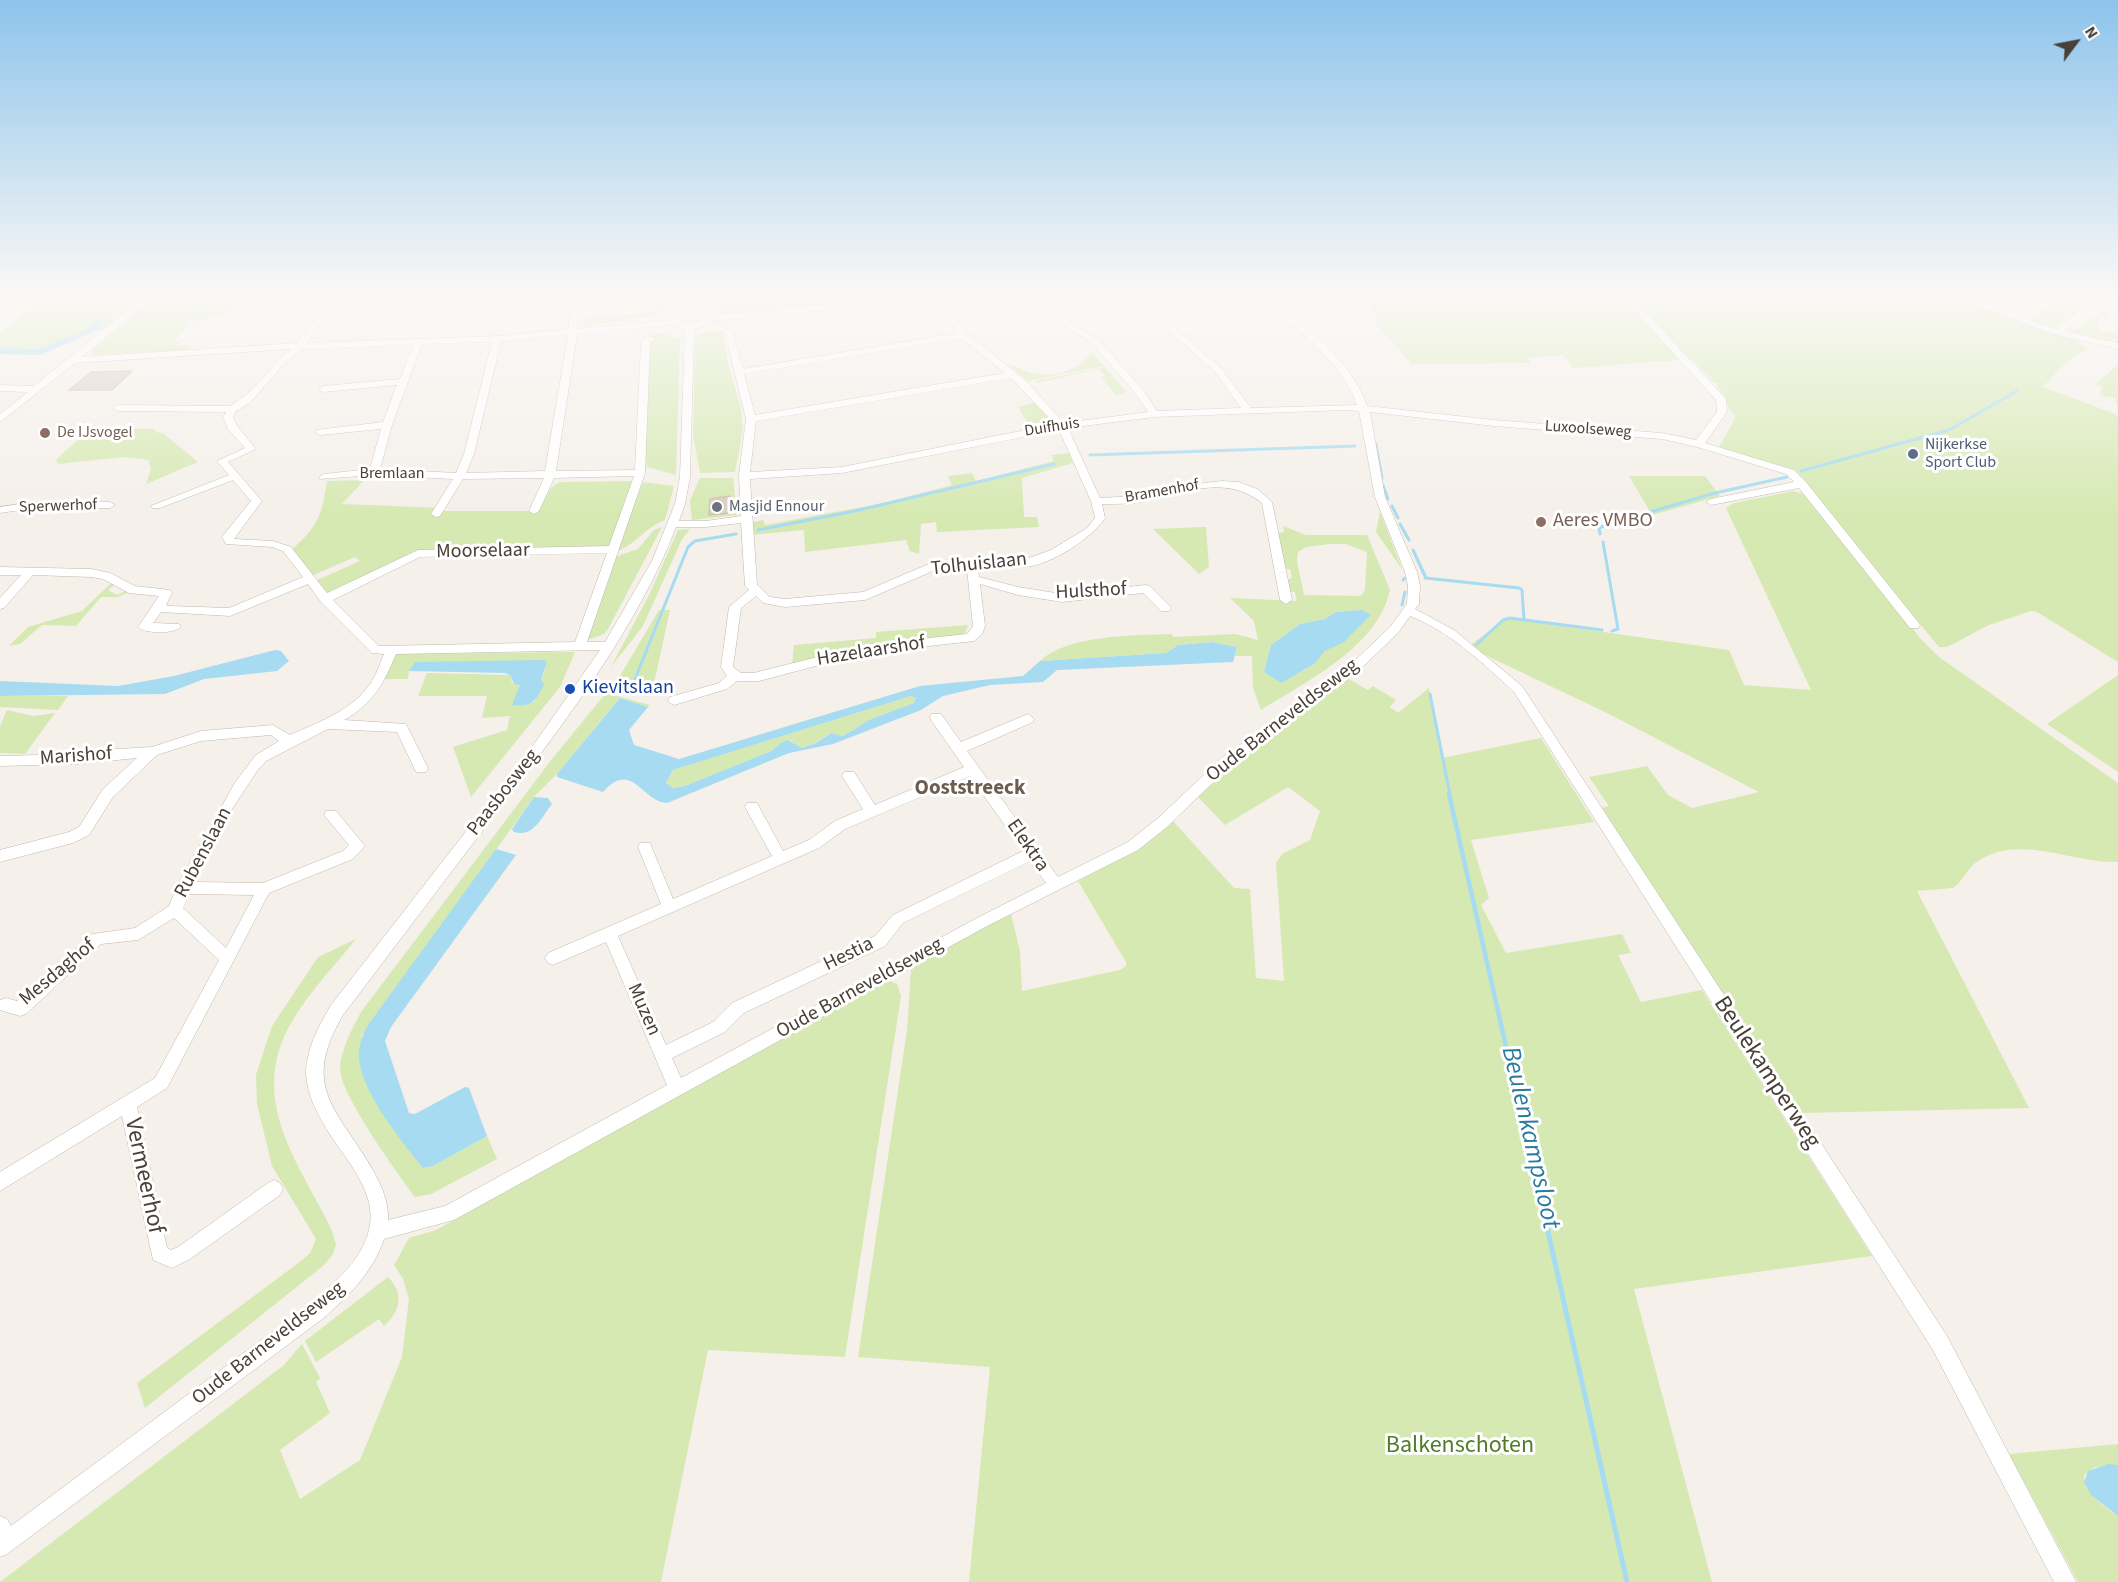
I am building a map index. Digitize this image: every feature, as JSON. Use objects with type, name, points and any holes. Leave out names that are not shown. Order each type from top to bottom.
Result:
[{"type":"street","points":[[0,419],[65,368]]},
{"type":"street","points":[[118,408],[232,409],[247,401],[276,368]]},
{"type":"street","points":[[374,472],[387,424],[408,368]]},
{"type":"street","points":[[460,476],[469,454],[490,368]]},
{"type":"street","points":[[534,511],[550,476],[567,368]]},
{"type":"street","points":[[580,646],[640,473],[645,368]]},
{"type":"street","name":"Paasbosweg","points":[[377,1232],[377,1201],[374,1192],[319,1100],[315,1074],[320,1041],[337,1010],[542,743],[608,646],[648,579],[680,504],[687,458],[689,368]]},
{"type":"street","points":[[735,676],[727,667],[733,612],[738,603],[756,590],[751,586],[745,519],[744,479],[751,419],[738,368]]},
{"type":"street","points":[[739,372],[764,368]]},
{"type":"street","name":"Tolhuislaan","points":[[756,590],[767,600],[785,603],[865,596],[931,567],[973,573],[1027,563],[1055,552],[1100,528],[1096,501],[1062,426],[1024,384],[1003,368]]},
{"type":"street","points":[[1119,368],[1140,392],[1154,414]]},
{"type":"street","points":[[1216,368],[1249,412]]},
{"type":"street","points":[[1339,368],[1349,380],[1364,410],[1380,497],[1411,572],[1414,594],[1413,604],[1409,611]]},
{"type":"street","points":[[1691,368],[1720,399],[1722,412],[1700,444]]},
{"type":"street","points":[[751,419],[1012,375]]},
{"type":"street","points":[[323,389],[402,382]]},
{"type":"street","points":[[0,388],[38,389]]},
{"type":"street","name":"Duifhuis","points":[[744,479],[843,470],[1062,426],[1154,414],[1346,407],[1364,410]]},
{"type":"street","points":[[232,409],[228,417],[232,427],[252,449],[222,461],[257,501],[227,537],[230,542],[273,544],[287,549],[325,599],[363,640],[376,650],[608,646]]},
{"type":"street","name":"Luxoolseweg","points":[[1364,410],[1662,436],[1700,444],[1784,469],[1802,484],[1914,625]]},
{"type":"street","points":[[320,432],[387,424]]},
{"type":"street","name":"Bremlaan","points":[[324,477],[374,472],[460,476],[640,473]]},
{"type":"street","points":[[156,506],[235,476]]},
{"type":"street","name":"Bremlaan","points":[[436,514],[460,476]]},
{"type":"street","name":"Bramenhof","points":[[1096,501],[1139,498],[1186,487],[1216,484],[1239,486],[1258,493],[1267,502],[1286,600]]},
{"type":"street","points":[[1711,502],[1802,484]]},
{"type":"street","name":"Sperwerhof","points":[[2,511],[34,505],[110,505]]},
{"type":"street","points":[[672,525],[745,519]]},
{"type":"street","name":"Moorselaar","points":[[325,599],[418,554],[615,549]]},
{"type":"street","points":[[0,572],[106,576],[133,590],[166,593],[144,627],[175,627]]},
{"type":"street","points":[[0,605],[30,572]]},
{"type":"street","name":"Hulsthof","points":[[973,573],[1018,591],[1062,598],[1146,589],[1165,608]]},
{"type":"street","name":"Hazelaarshof","points":[[674,700],[723,686],[735,676],[748,679],[759,677],[888,645],[970,638],[978,631],[979,626],[973,573]]},
{"type":"street","points":[[159,606],[166,610],[230,612],[309,579]]},
{"type":"street","name":"Oude Barneveldseweg","points":[[2,1538],[318,1310],[358,1271],[373,1248],[377,1232],[448,1214],[973,927],[1133,846],[1162,823],[1228,760],[1350,672],[1394,630],[1409,611]]},
{"type":"street","name":"Beulekamperweg","points":[[1409,611],[1426,619],[1518,689],[1940,1343],[2065,1582]]},
{"type":"street","name":"Rubenslaan","points":[[228,959],[175,910],[183,888],[251,767],[289,741],[357,706],[370,694],[391,651]]},
{"type":"street","name":"Elektra","points":[[936,717],[1055,885]]},
{"type":"street","points":[[958,748],[1028,719]]},
{"type":"street","points":[[324,724],[401,727],[421,768]]},
{"type":"street","name":"Marishof","points":[[0,761],[77,759],[100,755],[152,752],[201,736],[273,730],[289,741]]},
{"type":"street","name":"Marishof","points":[[0,856],[73,837],[84,831],[108,793],[152,752]]},
{"type":"street","points":[[553,958],[814,844],[840,825],[973,770]]},
{"type":"street","points":[[849,776],[872,812]]},
{"type":"street","points":[[752,807],[780,858]]},
{"type":"street","points":[[183,888],[264,890],[348,855],[358,846],[331,815]]},
{"type":"street","points":[[645,847],[669,906]]},
{"type":"street","name":"Hestia","points":[[662,1055],[719,1027],[738,1008],[880,940],[898,919],[1032,853]]},
{"type":"street","points":[[0,1182],[161,1083],[264,890]]},
{"type":"street","name":"Mesdaghof","points":[[6,1005],[20,1009],[97,938],[138,934],[175,910]]},
{"type":"street","name":"Muzen","points":[[609,932],[677,1089]]},
{"type":"street","name":"Vermeerhof","points":[[128,1105],[159,1254],[172,1259],[184,1253],[274,1189]]},
{"type":"green space","points":[[648,368],[679,368],[676,475],[647,467],[645,454]]},
{"type":"green space","points":[[694,368],[729,368],[741,408],[743,431],[735,472],[700,473],[693,435]]},
{"type":"green space","points":[[1012,368],[1046,375],[1072,369],[1095,368],[1028,381]]},
{"type":"green space","points":[[1101,368],[1106,368],[1126,392],[1116,395],[1101,377],[1105,376],[1099,369],[1037,383],[1035,381]]},
{"type":"green space","points":[[1700,368],[2061,368],[2043,387],[2118,415],[2118,662],[2037,612],[2031,611],[1989,625],[1947,647],[1939,647],[1798,476],[1773,464],[1719,447],[1735,419],[1734,413],[1729,410],[1726,398],[1716,385],[1720,384],[1713,382]]},
{"type":"green space","points":[[2115,368],[2118,368],[2118,411],[2115,398],[2100,395],[2102,386],[2095,384]]},
{"type":"green space","points":[[1036,402],[1052,422],[1031,428],[1018,407]]},
{"type":"green space","points":[[90,428],[154,429],[156,432],[163,433],[198,462],[146,484],[151,469],[148,460],[124,457],[58,464],[56,460]]},
{"type":"green space","points":[[1069,453],[1073,463],[1022,478],[1024,517],[1037,517],[1039,527],[937,532],[936,522],[921,524],[919,554],[910,551],[906,540],[805,552],[804,530],[751,535],[750,523],[763,520],[765,525],[884,503],[952,485],[948,476],[972,473],[976,481],[1054,461],[1051,455]]},
{"type":"green space","points":[[1629,476],[1705,476],[1720,496],[1652,515]]},
{"type":"green space","points":[[700,478],[733,478],[737,515],[692,520],[690,500]]},
{"type":"green space","points":[[364,480],[342,504],[442,508],[444,511],[538,511],[551,488],[559,482],[637,481],[609,547],[423,550],[327,593],[317,580],[360,561],[355,557],[311,576],[290,551],[317,520],[327,481]]},
{"type":"green space","points":[[643,482],[674,486],[665,520],[615,552]]},
{"type":"green space","points":[[1793,491],[1804,494],[1809,499],[1920,638],[1939,657],[2118,783],[2118,862],[2083,859],[2047,852],[2011,850],[1994,853],[1978,861],[1953,888],[1917,891],[2029,1108],[1800,1113],[1601,808],[1609,806],[1589,777],[1647,766],[1668,795],[1692,808],[1759,792],[1605,712],[1468,647],[1506,618],[1729,650],[1744,685],[1811,690],[1726,508],[1734,503]]},
{"type":"green space","points":[[1380,512],[1402,569],[1376,532]]},
{"type":"green space","points":[[1283,526],[1306,535],[1367,535],[1390,590],[1383,610],[1371,629],[1356,645],[1319,674],[1261,710],[1253,688],[1252,656],[1235,656],[1237,647],[1212,642],[1178,645],[1166,653],[1040,661],[1052,652],[1067,646],[1084,641],[1121,636],[1172,634],[1173,637],[1235,634],[1258,640],[1254,621],[1230,598],[1297,601],[1295,592],[1288,591],[1286,580],[1292,578],[1290,569],[1284,569],[1278,533],[1284,532]],"holes":[[[1346,544],[1367,552],[1365,590],[1361,596],[1304,595],[1297,561],[1298,552],[1306,547]],[[1362,610],[1363,622],[1347,638],[1322,653],[1306,669],[1291,676],[1264,672],[1271,645],[1300,624],[1326,619],[1336,612]]]},
{"type":"green space","points":[[662,527],[608,629],[604,634],[585,641],[612,558],[638,549],[654,530]]},
{"type":"green space","points":[[1206,527],[1209,567],[1199,574],[1153,529]]},
{"type":"green space","points":[[690,529],[682,539],[643,626],[611,667],[650,593],[678,530]]},
{"type":"green space","points":[[111,583],[116,584],[108,590],[117,595],[127,590],[130,592],[117,597],[101,597],[76,626],[42,625],[20,644],[9,646],[28,627],[82,611]]},
{"type":"green space","points":[[659,610],[670,610],[655,679],[648,688],[617,681]]},
{"type":"green space","points":[[968,625],[964,635],[889,641],[792,664],[794,645],[876,638],[876,632]]},
{"type":"green space","points":[[575,652],[560,687],[471,797],[453,747],[507,730],[510,716],[482,718],[487,696],[418,696],[427,673],[510,675],[512,683],[520,684],[515,706],[535,701],[546,666],[409,671],[408,679],[383,679],[394,654]]},
{"type":"green space","points":[[2118,675],[2118,772],[2047,724]]},
{"type":"green space","name":"Balkenschoten","points":[[1349,679],[1368,690],[1373,686],[1396,700],[1390,707],[1398,713],[1429,688],[1442,758],[1541,738],[1594,822],[1471,840],[1489,898],[1481,905],[1506,953],[1622,934],[1631,953],[1618,955],[1641,1002],[1702,990],[1872,1256],[1634,1289],[1712,1582],[969,1582],[990,1367],[858,1357],[907,1030],[913,964],[1011,914],[1020,951],[1022,991],[1120,970],[1126,966],[1126,962],[1078,881],[1128,855],[1172,820],[1234,888],[1250,889],[1256,978],[1284,981],[1276,863],[1282,854],[1310,840],[1320,811],[1288,787],[1225,825],[1197,796],[1287,724]]},
{"type":"green space","points":[[606,693],[650,705],[648,707],[620,698],[613,706],[557,774],[534,797],[361,1037],[423,1168],[433,1166],[487,1136],[497,1159],[431,1194],[415,1197],[359,1114],[342,1080],[340,1068],[345,1046],[361,1012],[552,759]]},
{"type":"green space","points":[[0,696],[68,696],[58,710],[0,707]]},
{"type":"green space","points":[[911,696],[916,698],[914,703],[871,719],[843,736],[830,733],[816,743],[801,748],[789,740],[782,742],[771,751],[685,786],[673,788],[666,783],[673,770]]},
{"type":"green space","points":[[7,710],[33,716],[55,713],[25,754],[0,753],[0,726]]},
{"type":"green space","points":[[356,939],[318,985],[288,1028],[279,1052],[274,1077],[276,1105],[285,1137],[332,1231],[336,1245],[333,1254],[323,1266],[145,1408],[137,1383],[310,1253],[316,1239],[272,1166],[257,1104],[256,1075],[272,1026],[318,957]]},
{"type":"green space","points":[[888,980],[897,984],[901,996],[845,1357],[708,1350],[661,1582],[0,1582],[284,1365],[302,1344],[320,1378],[316,1382],[330,1413],[280,1450],[300,1499],[360,1460],[402,1357],[409,1299],[403,1279],[394,1265],[409,1238],[436,1230]]},
{"type":"green space","points":[[388,1277],[397,1290],[398,1296],[397,1309],[389,1321],[384,1326],[379,1319],[316,1362],[305,1341]]},
{"type":"green space","points":[[2118,1444],[2118,1465],[2095,1467],[2084,1475],[2091,1494],[2118,1516],[2118,1582],[2078,1582],[2009,1454]]},
{"type":"water","points":[[1362,610],[1371,615],[1344,642],[1325,651],[1314,664],[1281,683],[1264,672],[1271,645],[1300,624],[1325,619],[1336,612]]},
{"type":"water","points":[[1212,642],[1237,647],[1233,662],[1057,670],[1043,682],[990,685],[943,696],[921,710],[833,744],[789,753],[667,803],[658,801],[629,781],[622,780],[613,783],[603,792],[557,777],[557,774],[620,698],[648,707],[629,730],[634,745],[679,759],[920,686],[1023,676],[1040,661],[1166,653],[1178,645]],"holes":[[[911,696],[916,698],[914,703],[871,719],[843,736],[831,733],[816,743],[802,748],[788,740],[771,751],[685,786],[673,788],[666,783],[673,770]]]},
{"type":"water","points":[[275,650],[281,651],[289,661],[277,671],[204,679],[165,694],[0,696],[0,681],[118,686],[174,676]]},
{"type":"water","points":[[544,660],[547,662],[541,680],[544,684],[539,694],[533,702],[519,706],[512,705],[520,685],[514,684],[510,675],[505,673],[409,671],[415,662]]},
{"type":"water","points":[[534,797],[548,798],[552,804],[536,826],[526,832],[514,832],[512,829]]},
{"type":"water","points":[[496,849],[516,855],[391,1027],[385,1041],[409,1113],[415,1114],[465,1087],[469,1088],[487,1136],[433,1166],[423,1168],[385,1117],[368,1088],[359,1060],[362,1037],[368,1025]]},
{"type":"water","points":[[2108,1464],[2118,1465],[2118,1516],[2091,1495],[2084,1482],[2088,1471]]},
{"type":"building","points":[[132,371],[112,390],[69,390],[91,372]]},
{"type":"building","name":"Masjid Ennour","points":[[730,496],[730,513],[709,515],[710,499]]},
{"type":"waterway","name":"Beulenkampsloot","points":[[1801,471],[1949,430],[2017,391]]},
{"type":"waterway","points":[[1376,444],[1382,478]]},
{"type":"waterway","points":[[1090,455],[1355,446]]},
{"type":"waterway","points":[[758,530],[855,511],[1054,464]]},
{"type":"waterway","name":"Beulenkampsloot","points":[[1600,534],[1599,528],[1606,525],[1715,493],[1787,477]]},
{"type":"waterway","points":[[1383,485],[1388,499]]},
{"type":"waterway","points":[[1392,506],[1398,518]]},
{"type":"waterway","points":[[1400,524],[1409,540]]},
{"type":"waterway","points":[[635,679],[688,547],[695,541],[736,534]]},
{"type":"waterway","name":"Beulenkampsloot","points":[[1603,542],[1618,629],[1612,631]]},
{"type":"waterway","points":[[1413,550],[1426,578]]},
{"type":"waterway","points":[[1425,578],[1519,588],[1522,590],[1524,620]]},
{"type":"waterway","points":[[1402,605],[1405,592]]},
{"type":"waterway","name":"Beulenkampsloot","points":[[1476,645],[1503,620],[1510,618],[1524,620]]},
{"type":"waterway","name":"Beulenkampsloot","points":[[1524,620],[1602,630]]},
{"type":"waterway","name":"Beulenkampsloot","points":[[1430,694],[1450,795]]},
{"type":"waterway","name":"Beulenkampsloot","points":[[1449,794],[1528,1144]]},
{"type":"waterway","name":"Beulenkampsloot","points":[[1528,1143],[1627,1582]]},
{"type":"place","name":"De IJsvogel","points":[[45,433]]},
{"type":"place","name":"Nijkerkse Sport Club","points":[[1913,454]]},
{"type":"place","name":"Masjid Ennour","points":[[717,507]]},
{"type":"place","name":"Aeres VMBO","points":[[1541,522]]},
{"type":"place","name":"Kievitslaan","points":[[570,689]]},
{"type":"district","name":"Ooststreeck","points":[[970,789]]}]
